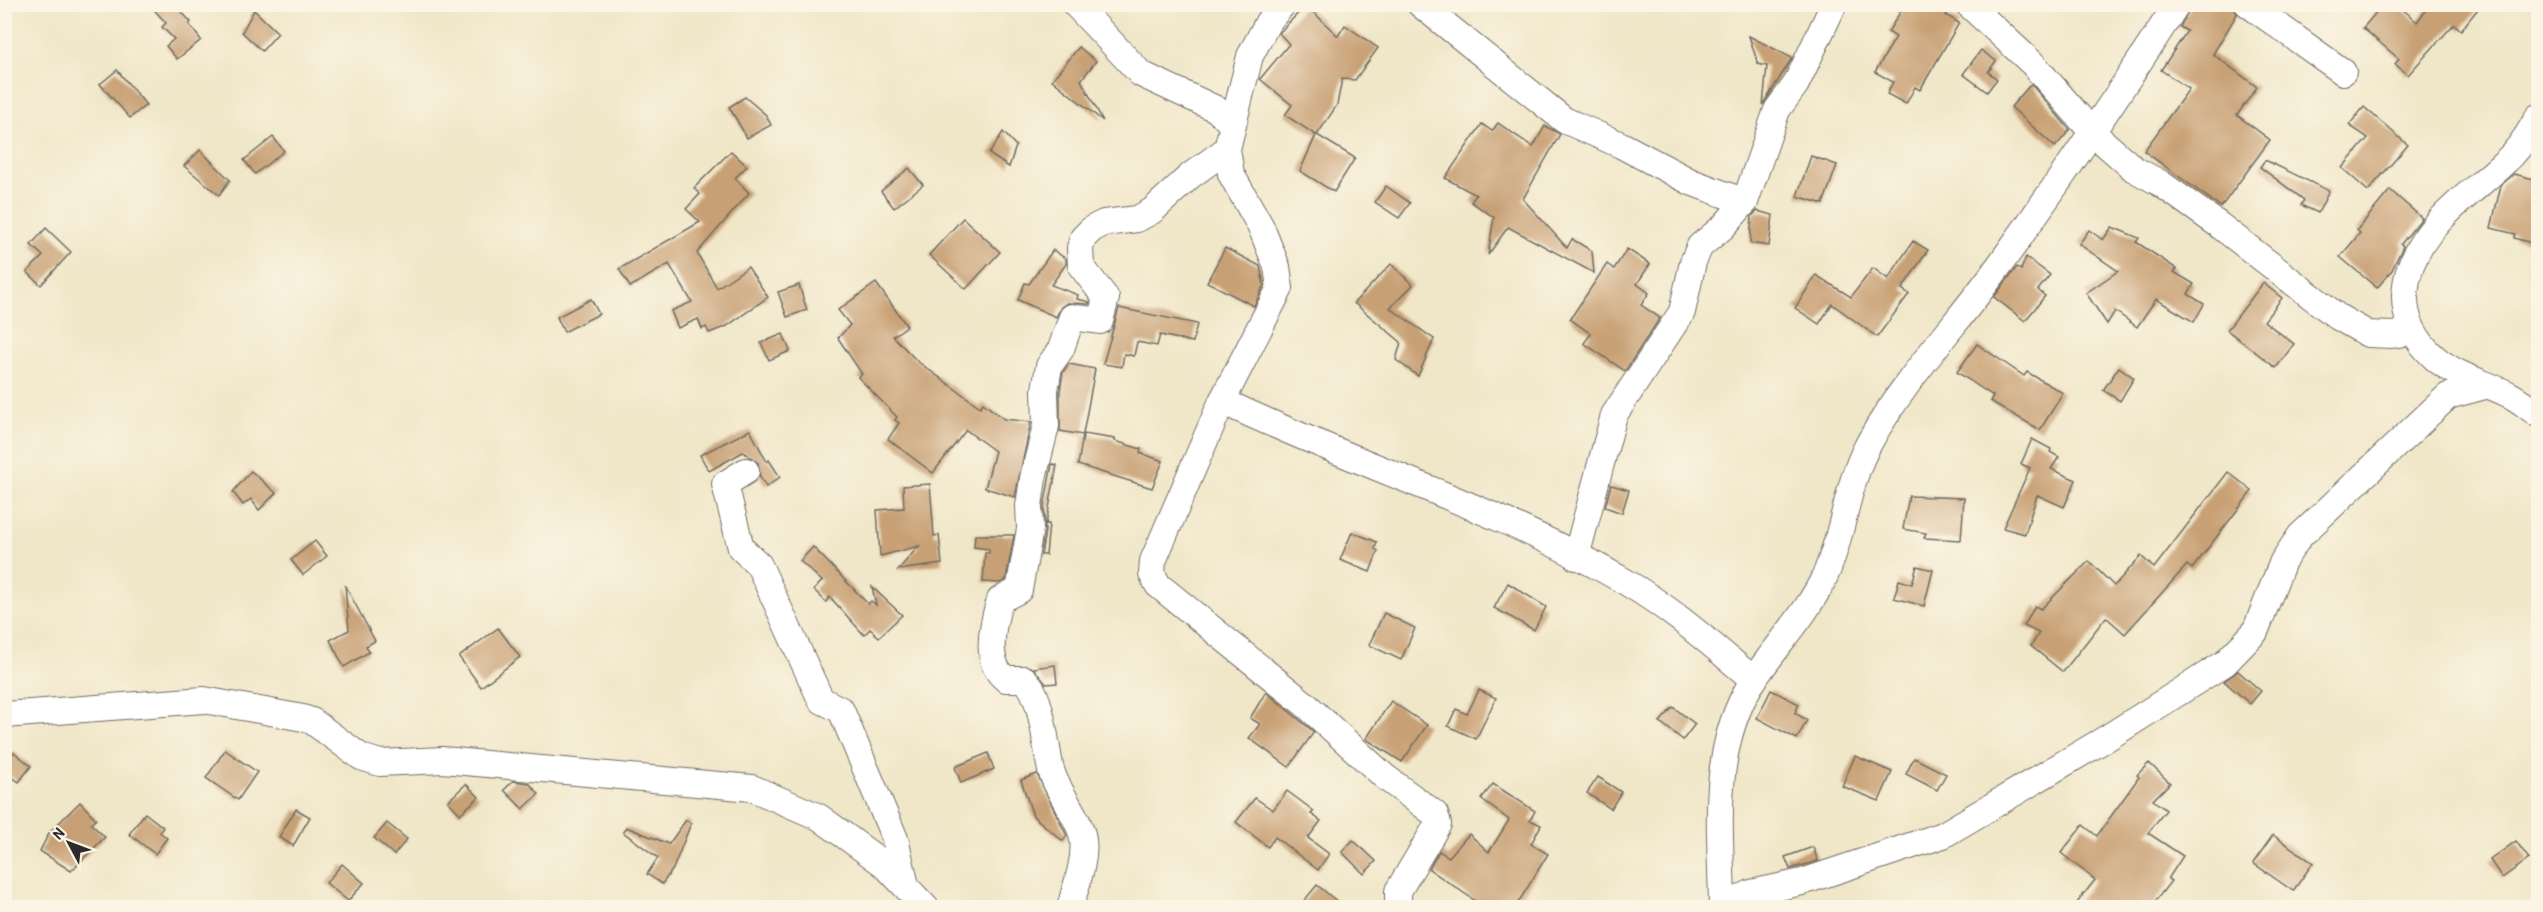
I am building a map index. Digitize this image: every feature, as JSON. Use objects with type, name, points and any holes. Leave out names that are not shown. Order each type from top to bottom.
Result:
[{"type":"street","points":[[1075,4],[1141,74],[1216,109],[1230,137]]},
{"type":"street","points":[[1283,4],[1268,22],[1250,56],[1230,137],[1231,174],[1261,227],[1277,267],[1280,288],[1222,401],[1154,561],[1152,574],[1158,585],[1306,705],[1385,777],[1435,814],[1438,824],[1398,891],[1398,908]]},
{"type":"street","points":[[1420,4],[1564,120],[1622,145],[1691,182],[1745,202]]},
{"type":"street","points":[[1576,557],[1614,415],[1682,312],[1693,262],[1700,246],[1724,227],[1745,202],[1777,110],[1796,84],[1834,4]]},
{"type":"street","points":[[1968,4],[2033,64],[2093,133],[2134,169],[2160,183],[2219,225],[2338,317],[2368,334],[2392,335],[2412,332]]},
{"type":"street","points":[[2177,4],[2093,133],[2000,265],[1902,391],[1868,444],[1846,498],[1825,576],[1795,625],[1754,680],[1736,714],[1726,744],[1718,816],[1722,907],[1750,893],[1802,882],[1943,835],[2107,738],[2225,663],[2255,633],[2283,561],[2300,536],[2439,403],[2455,392],[2485,386]]},
{"type":"street","points":[[2248,4],[2343,72]]},
{"type":"street","points":[[2538,117],[2513,153],[2450,208],[2418,246],[2406,280],[2404,306],[2412,332],[2442,363],[2485,386],[2509,394],[2538,414]]},
{"type":"street","points":[[1070,908],[1084,842],[1078,823],[1055,781],[1039,711],[1030,688],[1024,679],[1006,679],[995,668],[993,630],[996,612],[1000,600],[1019,590],[1030,529],[1029,506],[1033,478],[1046,426],[1045,390],[1049,366],[1061,349],[1072,317],[1100,321],[1106,298],[1081,266],[1080,248],[1083,238],[1092,229],[1104,224],[1137,219],[1152,211],[1230,137]]},
{"type":"street","points":[[1222,401],[1454,498],[1623,581],[1659,604],[1754,680]]},
{"type":"street","points":[[746,471],[725,484],[741,548],[759,565],[821,700],[841,710],[895,839],[906,887]]},
{"type":"street","points":[[4,715],[216,701],[303,718],[361,757],[380,763],[443,760],[752,788],[819,818],[885,865],[926,908]]},
{"type":"building","points":[[149,4],[174,4],[191,22],[189,24],[201,40],[177,59],[166,46],[174,39],[162,27],[166,23]]},
{"type":"building","points":[[1905,4],[1953,4],[1946,15],[1959,23],[1920,90],[1915,87],[1906,104],[1887,94],[1893,82],[1875,72],[1896,37],[1888,32]]},
{"type":"building","points":[[2192,4],[2233,4],[2237,14],[2213,54],[2257,87],[2237,115],[2270,140],[2221,207],[2144,151],[2189,89],[2161,70],[2187,31],[2180,27]]},
{"type":"building","points":[[2383,4],[2397,4],[2417,22],[2430,4],[2482,4],[2461,30],[2454,24],[2408,75],[2395,64],[2399,59],[2363,28]]},
{"type":"building","points":[[1306,5],[1338,36],[1345,25],[1378,48],[1355,80],[1342,79],[1337,105],[1317,135],[1355,158],[1334,192],[1300,171],[1316,135],[1285,115],[1292,105],[1260,79],[1289,44],[1279,33]]},
{"type":"building","points":[[254,10],[278,33],[262,51],[242,32]]},
{"type":"building","points":[[1749,36],[1792,58],[1763,105],[1767,66],[1758,64]]},
{"type":"building","points":[[1079,47],[1096,61],[1081,80],[1103,121],[1052,80]]},
{"type":"building","points":[[1981,50],[1996,61],[1988,72],[1997,79],[1987,92],[1963,74]]},
{"type":"building","points":[[117,70],[146,105],[130,118],[100,84]]},
{"type":"building","points":[[2031,84],[2070,130],[2055,147],[2011,107]]},
{"type":"building","points":[[745,97],[766,115],[771,125],[747,138],[729,107]]},
{"type":"building","points":[[2364,107],[2408,145],[2368,191],[2342,168],[2368,138],[2349,125]]},
{"type":"building","points":[[1498,123],[1533,147],[1545,126],[1560,134],[1523,199],[1567,248],[1572,239],[1592,251],[1594,273],[1508,227],[1488,255],[1494,217],[1471,202],[1476,195],[1445,178],[1482,124],[1492,131]]},
{"type":"building","points":[[1003,132],[1016,146],[1009,167],[989,154]]},
{"type":"building","points":[[273,137],[284,151],[255,174],[244,160]]},
{"type":"building","points":[[200,150],[230,180],[219,195],[184,166]]},
{"type":"building","points":[[731,151],[747,166],[735,178],[749,193],[697,253],[717,288],[748,267],[768,297],[727,326],[709,333],[706,327],[702,329],[698,319],[678,328],[671,311],[692,302],[669,264],[630,287],[619,269],[700,222],[686,209],[700,194],[694,188]]},
{"type":"building","points":[[1811,156],[1837,165],[1823,204],[1797,196]]},
{"type":"building","points":[[2265,160],[2329,191],[2318,213],[2301,205],[2304,200],[2260,167]]},
{"type":"building","points":[[909,168],[923,185],[894,208],[881,191]]},
{"type":"building","points":[[2514,174],[2538,180],[2538,245],[2514,238],[2515,234],[2491,228],[2501,185]]},
{"type":"building","points":[[1386,186],[1410,203],[1399,218],[1375,202]]},
{"type":"building","points":[[2390,190],[2422,218],[2401,244],[2403,246],[2392,270],[2377,288],[2340,257],[2360,233],[2357,230]]},
{"type":"building","points":[[1757,211],[1773,215],[1769,246],[1750,243],[1752,216]]},
{"type":"building","points":[[963,218],[1000,252],[966,289],[929,255]]},
{"type":"building","points":[[2112,227],[2139,238],[2136,242],[2177,269],[2174,272],[2194,284],[2188,294],[2204,304],[2194,322],[2156,299],[2137,327],[2115,311],[2107,324],[2086,293],[2118,271],[2079,244],[2089,230],[2103,240]]},
{"type":"building","points":[[46,228],[71,252],[41,285],[27,272],[43,256],[31,245]]},
{"type":"building","points":[[1913,241],[1928,250],[1902,289],[1909,294],[1877,337],[1832,304],[1819,324],[1795,308],[1816,275],[1851,297],[1873,268],[1888,279]]},
{"type":"building","points":[[1225,248],[1260,266],[1264,285],[1254,306],[1207,282]]},
{"type":"building","points":[[1627,249],[1650,264],[1637,284],[1649,293],[1641,305],[1660,318],[1625,371],[1584,343],[1591,334],[1570,319],[1607,264],[1614,269]]},
{"type":"building","points":[[1053,250],[1066,259],[1066,264],[1051,285],[1078,295],[1077,299],[1090,302],[1089,304],[1067,303],[1061,307],[1056,317],[1018,300],[1025,283],[1029,284]]},
{"type":"building","points":[[2026,257],[2050,275],[2038,290],[2045,296],[2025,321],[1994,297],[2017,267],[2021,270]]},
{"type":"building","points":[[1391,264],[1413,285],[1390,308],[1434,339],[1418,376],[1396,360],[1401,342],[1354,303]]},
{"type":"building","points":[[876,283],[907,326],[893,336],[917,361],[980,407],[983,403],[1004,419],[1031,422],[1015,497],[985,488],[995,451],[966,430],[933,473],[888,439],[899,423],[895,420],[897,417],[858,377],[862,374],[838,338],[850,325],[838,310]]},
{"type":"building","points":[[2263,283],[2282,298],[2264,321],[2294,344],[2276,368],[2227,330]]},
{"type":"building","points":[[799,285],[807,310],[787,317],[778,292]]},
{"type":"building","points":[[591,299],[599,314],[564,332],[557,317]]},
{"type":"building","points":[[1119,308],[1197,324],[1193,342],[1160,335],[1157,346],[1137,342],[1134,356],[1124,354],[1122,367],[1103,364]]},
{"type":"building","points":[[783,334],[790,351],[769,360],[761,343]]},
{"type":"building","points":[[1977,344],[2024,376],[2027,372],[2063,393],[2040,430],[1990,401],[1993,396],[1957,372]]},
{"type":"building","points":[[1069,364],[1095,369],[1083,434],[1115,439],[1115,441],[1141,449],[1140,453],[1163,461],[1152,488],[1078,465],[1083,435],[1060,431],[1060,391],[1063,372]]},
{"type":"building","points":[[2119,367],[2134,378],[2120,401],[2103,390]]},
{"type":"building","points":[[750,430],[767,462],[769,460],[780,477],[766,487],[760,477],[758,463],[743,452],[709,471],[700,455]]},
{"type":"building","points":[[2032,439],[2051,449],[2050,452],[2059,457],[2051,469],[2076,480],[2064,507],[2037,495],[2025,534],[2003,528],[2030,468],[2021,464]]},
{"type":"building","points":[[1052,464],[1057,465],[1046,524],[1049,524],[1046,555],[1041,555],[1045,531],[1044,507]]},
{"type":"building","points":[[251,471],[276,493],[259,510],[251,499],[243,505],[233,492]]},
{"type":"building","points":[[2228,472],[2252,491],[2192,569],[2187,565],[2125,634],[2106,617],[2063,672],[2031,646],[2039,633],[2024,626],[2035,606],[2041,609],[2089,561],[2114,586],[2141,556],[2154,568]]},
{"type":"building","points":[[930,484],[934,536],[939,535],[942,564],[898,570],[919,546],[880,556],[877,510],[904,508],[903,486]]},
{"type":"building","points":[[1611,485],[1629,490],[1622,513],[1605,507]]},
{"type":"building","points":[[1909,496],[1964,498],[1961,540],[1924,538],[1926,533],[1903,529]]},
{"type":"building","points":[[1352,532],[1377,542],[1375,549],[1378,551],[1370,572],[1340,560]]},
{"type":"building","points":[[975,535],[1014,535],[1006,580],[999,583],[983,582],[985,553],[989,553],[989,549],[974,547]]},
{"type":"building","points":[[315,541],[327,556],[303,575],[291,560]]},
{"type":"building","points":[[813,547],[868,604],[871,601],[876,605],[872,587],[902,615],[879,637],[870,629],[864,635],[830,597],[826,602],[814,590],[822,581],[800,561]]},
{"type":"building","points":[[1917,566],[1933,570],[1924,606],[1894,598],[1899,580],[1912,584]]},
{"type":"building","points":[[1508,583],[1546,607],[1534,630],[1494,608]]},
{"type":"building","points":[[345,585],[375,641],[366,646],[369,652],[344,667],[330,640],[349,630]]},
{"type":"building","points":[[1384,613],[1415,628],[1401,660],[1369,645]]},
{"type":"building","points":[[498,628],[520,657],[481,687],[459,657]]},
{"type":"building","points":[[1055,665],[1057,683],[1046,684],[1033,668]]},
{"type":"building","points":[[2238,671],[2261,691],[2250,704],[2224,681]]},
{"type":"building","points":[[1479,690],[1496,698],[1476,739],[1448,726],[1456,709],[1467,714]]},
{"type":"building","points":[[1771,690],[1799,704],[1795,713],[1807,720],[1797,739],[1757,718]]},
{"type":"building","points":[[1266,692],[1314,732],[1289,767],[1249,738],[1260,724],[1250,718]]},
{"type":"building","points":[[1391,701],[1427,725],[1402,762],[1366,739]]},
{"type":"building","points":[[1673,707],[1695,724],[1683,740],[1660,722]]},
{"type":"building","points":[[225,750],[257,772],[238,800],[206,778]]},
{"type":"building","points":[[14,752],[31,766],[19,782],[4,771],[4,765]]},
{"type":"building","points":[[988,753],[994,769],[961,783],[955,767]]},
{"type":"building","points":[[1855,756],[1892,772],[1879,801],[1842,786]]},
{"type":"building","points":[[1914,758],[1946,774],[1937,790],[1906,774]]},
{"type":"building","points":[[2149,763],[2170,783],[2153,800],[2166,810],[2148,833],[2183,856],[2168,879],[2171,881],[2150,908],[2073,908],[2095,880],[2061,853],[2083,825],[2097,836],[2139,777],[2137,775]]},
{"type":"building","points":[[1037,774],[1067,836],[1063,841],[1033,816],[1021,780]]},
{"type":"building","points":[[1598,777],[1621,792],[1611,809],[1587,793]]},
{"type":"building","points":[[513,781],[529,783],[539,794],[523,809],[504,790]]},
{"type":"building","points":[[466,784],[479,797],[460,814],[448,801]]},
{"type":"building","points":[[1493,784],[1535,811],[1530,820],[1541,825],[1531,844],[1548,854],[1515,908],[1471,908],[1474,900],[1429,869],[1439,851],[1449,857],[1469,834],[1489,852],[1509,820],[1481,799]]},
{"type":"building","points":[[1287,791],[1314,811],[1311,814],[1321,821],[1308,838],[1329,854],[1318,870],[1275,837],[1268,847],[1236,822],[1255,798],[1273,810]]},
{"type":"building","points":[[80,802],[96,819],[91,824],[105,837],[71,871],[40,851],[49,833]]},
{"type":"building","points":[[296,809],[310,817],[293,846],[279,837]]},
{"type":"building","points":[[145,813],[163,827],[160,832],[167,838],[155,854],[129,834]]},
{"type":"building","points":[[686,820],[691,823],[673,869],[662,884],[647,874],[658,858],[623,832],[626,827],[669,844]]},
{"type":"building","points":[[387,823],[407,839],[394,855],[374,838]]},
{"type":"building","points":[[2273,835],[2313,863],[2293,891],[2253,863]]},
{"type":"building","points":[[1353,840],[1376,861],[1364,874],[1342,852]]},
{"type":"building","points":[[2516,841],[2529,859],[2502,878],[2490,860]]},
{"type":"building","points":[[1813,847],[1818,861],[1790,869],[1785,857]]},
{"type":"building","points":[[342,864],[364,883],[348,901],[326,883]]},
{"type":"building","points":[[1317,885],[1345,908],[1298,908]]}]
